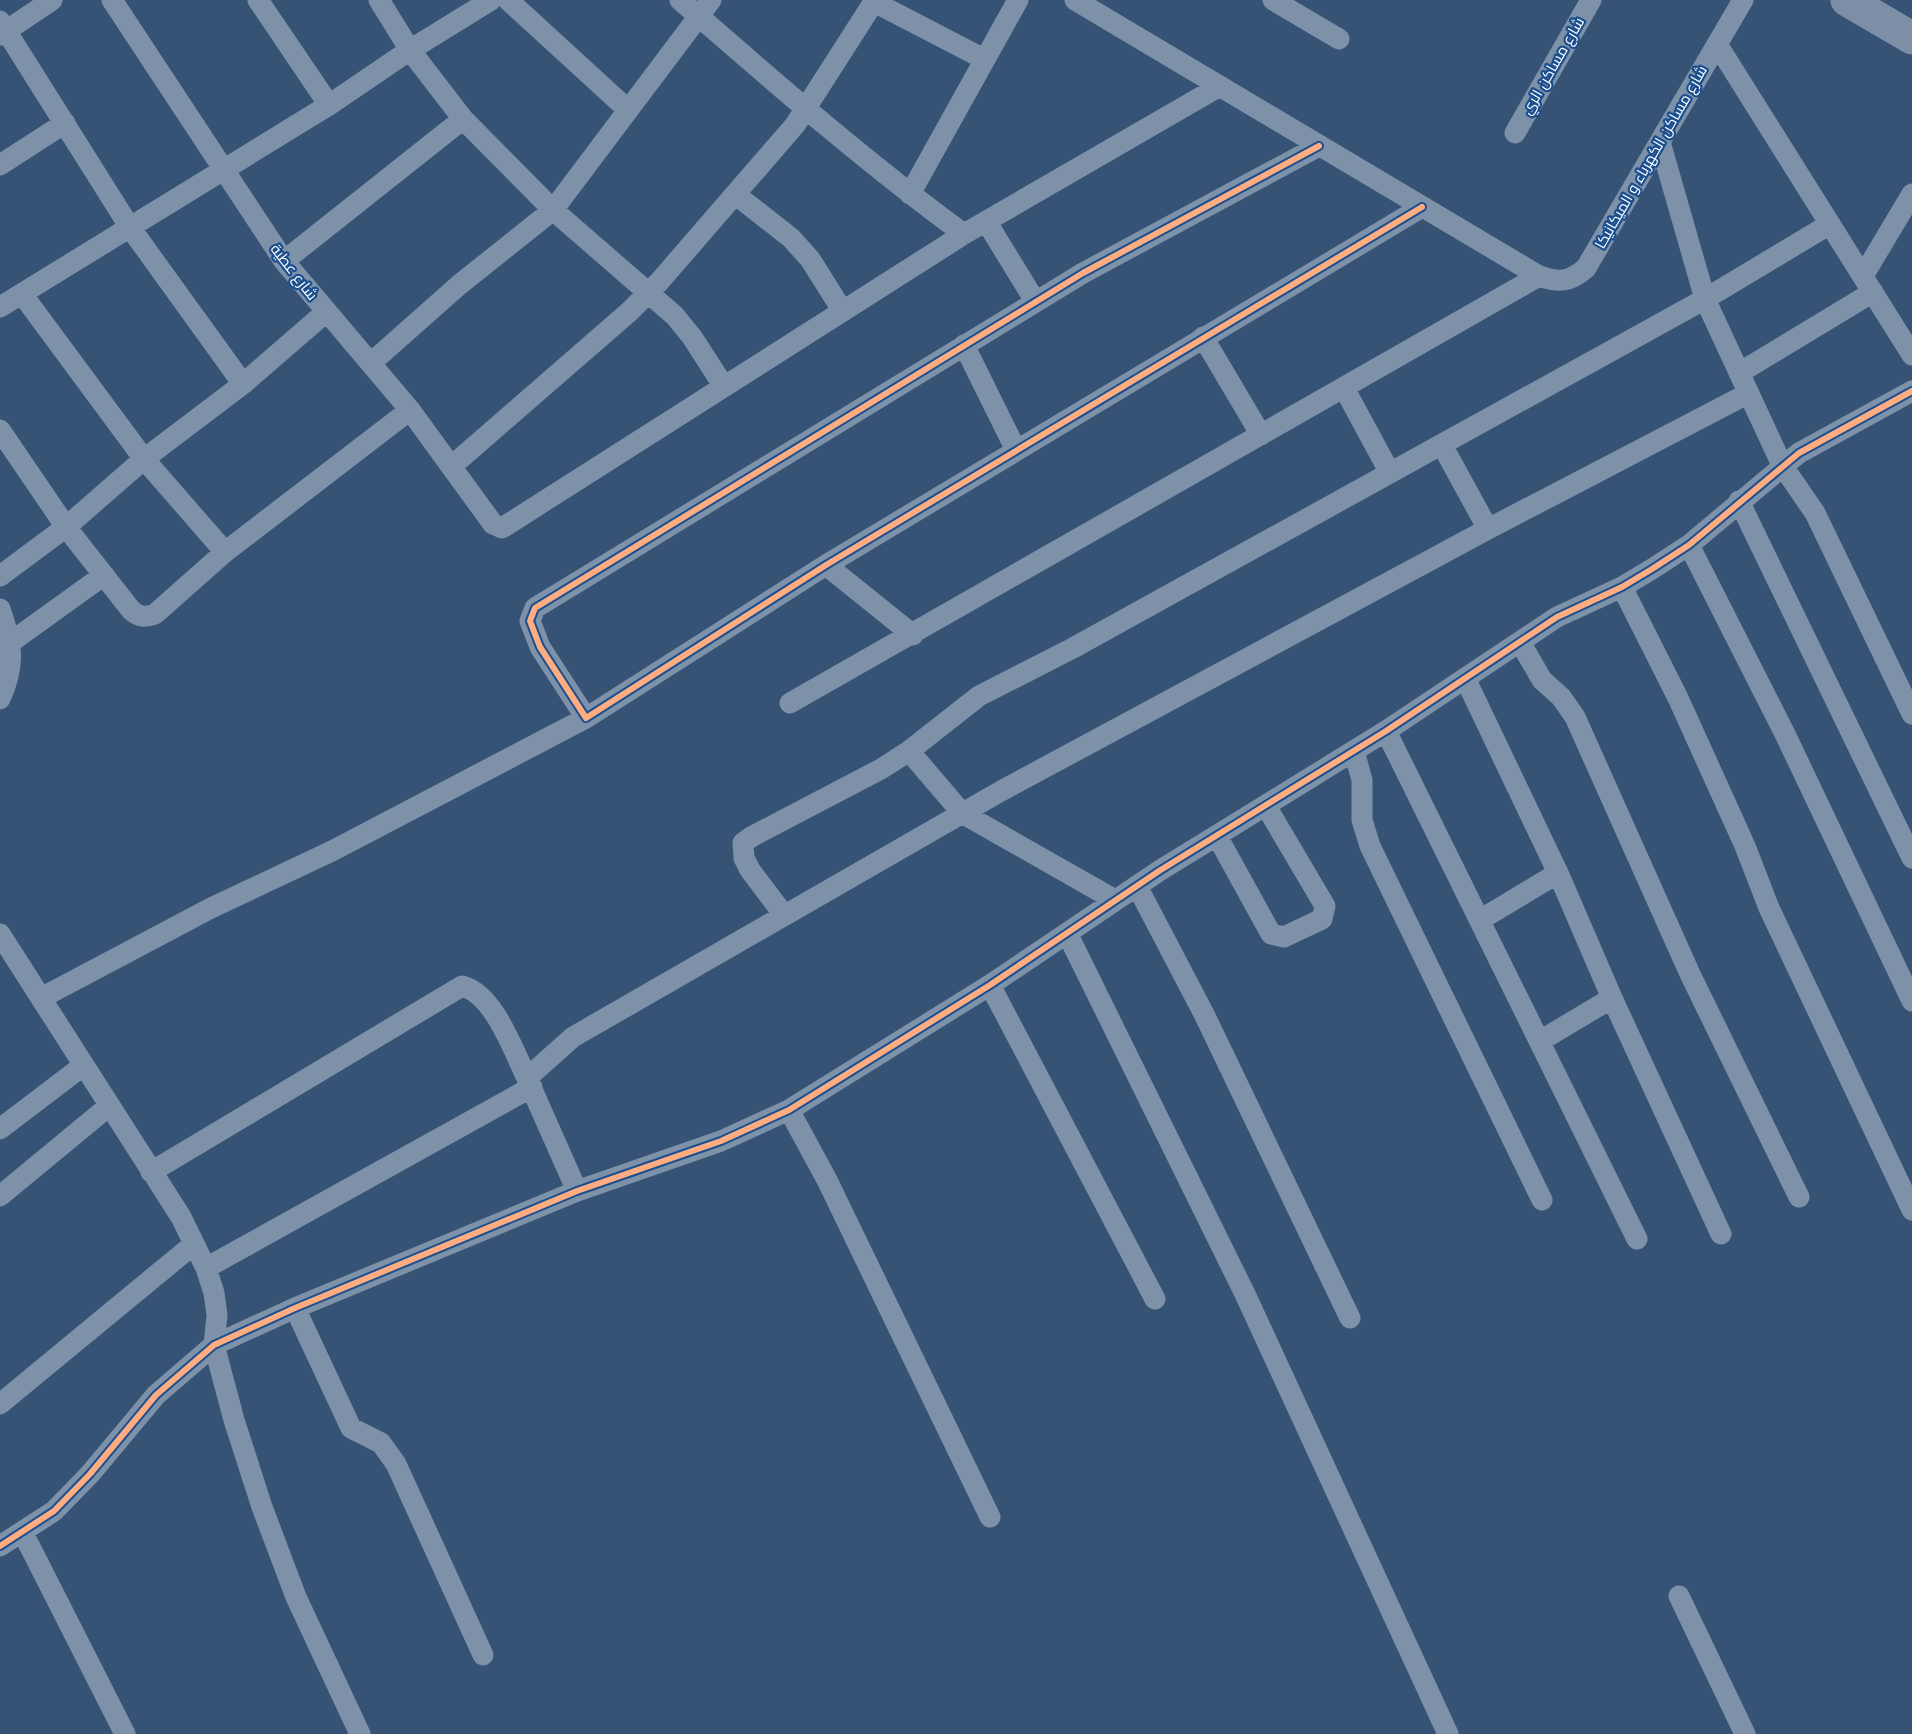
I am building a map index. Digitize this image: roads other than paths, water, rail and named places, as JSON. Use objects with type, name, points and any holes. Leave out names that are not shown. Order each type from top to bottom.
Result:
[{"type":"main road","points":[[1847,0],[1912,38]]},
{"type":"street","points":[[52,0],[2,29],[65,123],[129,226],[243,384]]},
{"type":"street","name":"شارع عطية","points":[[111,0],[284,261],[410,410],[498,527],[510,525],[723,385]]},
{"type":"street","points":[[258,0],[329,105]]},
{"type":"street","points":[[379,0],[410,50],[463,119],[553,210],[675,316],[692,337],[723,385],[963,234],[1220,86]]},
{"type":"street","points":[[0,307],[329,105],[410,50],[491,0]]},
{"type":"street","points":[[508,0],[627,109]]},
{"type":"street","points":[[680,0],[705,8],[806,110],[963,234]]},
{"type":"street","points":[[910,194],[1018,0]]},
{"type":"street","points":[[790,703],[913,635],[1539,276],[1075,0]]},
{"type":"street","points":[[1273,0],[1339,39]]},
{"type":"street","name":"شارع مساكن الري","points":[[1515,133],[1591,0]]},
{"type":"street","name":"شارع مساكن الكهرباء و الميكانيكا","points":[[1539,276],[1556,282],[1573,279],[1586,268],[1743,0]]},
{"type":"street","points":[[453,465],[629,312],[648,292],[806,110],[874,1],[984,60]]},
{"type":"street","points":[[371,363],[459,285],[553,210],[705,8]]},
{"type":"street","points":[[1717,44],[1912,355]]},
{"type":"street","points":[[284,261],[463,119]]},
{"type":"street","points":[[0,165],[65,123]]},
{"type":"street","points":[[1660,142],[1705,299],[1782,465],[1815,513],[1912,714]]},
{"type":"street","points":[[586,718],[540,647],[530,621],[535,608],[1035,301],[1319,146]]},
{"type":"street","points":[[735,194],[791,238],[810,259],[842,310]]},
{"type":"street","points":[[1739,373],[1868,284],[1912,194]]},
{"type":"street","points":[[41,998],[211,908],[332,851],[586,718],[826,565],[1422,207]]},
{"type":"street","points":[[986,221],[1035,301]]},
{"type":"street","points":[[784,915],[750,870],[744,858],[743,843],[909,752],[979,696],[1073,648],[1442,445],[1705,299],[1830,224]]},
{"type":"street","points":[[22,294],[144,459],[225,552]]},
{"type":"street","points":[[0,576],[66,528],[144,459],[243,384],[326,312]]},
{"type":"street","points":[[1203,337],[1262,435]]},
{"type":"street","points":[[964,345],[1016,450]]},
{"type":"street","points":[[1344,388],[1390,473]]},
{"type":"street","points":[[0,1546],[54,1511],[90,1474],[156,1395],[214,1345],[295,1308],[493,1228],[577,1191],[721,1140],[789,1110],[990,985],[1137,886],[1386,731],[1557,617],[1622,587],[1689,544],[1782,465],[1853,422],[1912,391]]},
{"type":"street","points":[[206,1268],[530,1083],[573,1037],[963,813],[1488,529],[1749,393]]},
{"type":"street","points":[[0,430],[66,528],[131,610],[138,616],[147,617],[155,614],[225,552],[410,410]]},
{"type":"street","points":[[1442,445],[1488,529]]},
{"type":"street","points":[[1740,501],[1912,858]]},
{"type":"street","points":[[1689,544],[1785,734],[1912,1001]]},
{"type":"street","points":[[826,565],[913,635]]},
{"type":"street","points":[[11,642],[104,575]]},
{"type":"street","points":[[1622,587],[1678,698],[1745,846],[1769,908],[1912,1210]]},
{"type":"street","points":[[0,609],[11,642],[0,699]]},
{"type":"street","points":[[1520,642],[1547,686],[1561,697],[1575,717],[1690,974],[1799,1197]]},
{"type":"street","points":[[1465,678],[1558,873],[1612,998],[1721,1234]]},
{"type":"street","points":[[1386,731],[1638,1239]]},
{"type":"street","points":[[1354,751],[1362,780],[1365,834],[1440,996],[1542,1200]]},
{"type":"street","points":[[909,752],[963,813],[1115,900]]},
{"type":"street","points":[[1217,836],[1271,934],[1284,937],[1322,919],[1325,906],[1266,806]]},
{"type":"street","points":[[1480,920],[1558,873]]},
{"type":"street","points":[[1137,886],[1204,1014],[1350,1317]]},
{"type":"street","points":[[1067,933],[1245,1294],[1448,1734]]},
{"type":"street","points":[[0,934],[181,1217],[206,1268],[214,1293],[217,1315],[214,1345],[234,1420],[266,1517],[297,1598],[360,1734]]},
{"type":"street","points":[[990,985],[1155,1299]]},
{"type":"street","points":[[151,1172],[462,986],[481,995],[493,1012],[530,1083],[577,1191]]},
{"type":"street","points":[[1540,1041],[1612,998]]},
{"type":"street","points":[[0,1129],[84,1065]]},
{"type":"street","points":[[0,1196],[109,1106]]},
{"type":"street","points":[[789,1110],[826,1180],[990,1517]]},
{"type":"street","points":[[0,1404],[194,1244]]},
{"type":"street","points":[[295,1308],[351,1428],[381,1443],[396,1464],[483,1655]]},
{"type":"street","points":[[23,1533],[125,1734]]},
{"type":"street","points":[[1679,1596],[1745,1734]]}]
